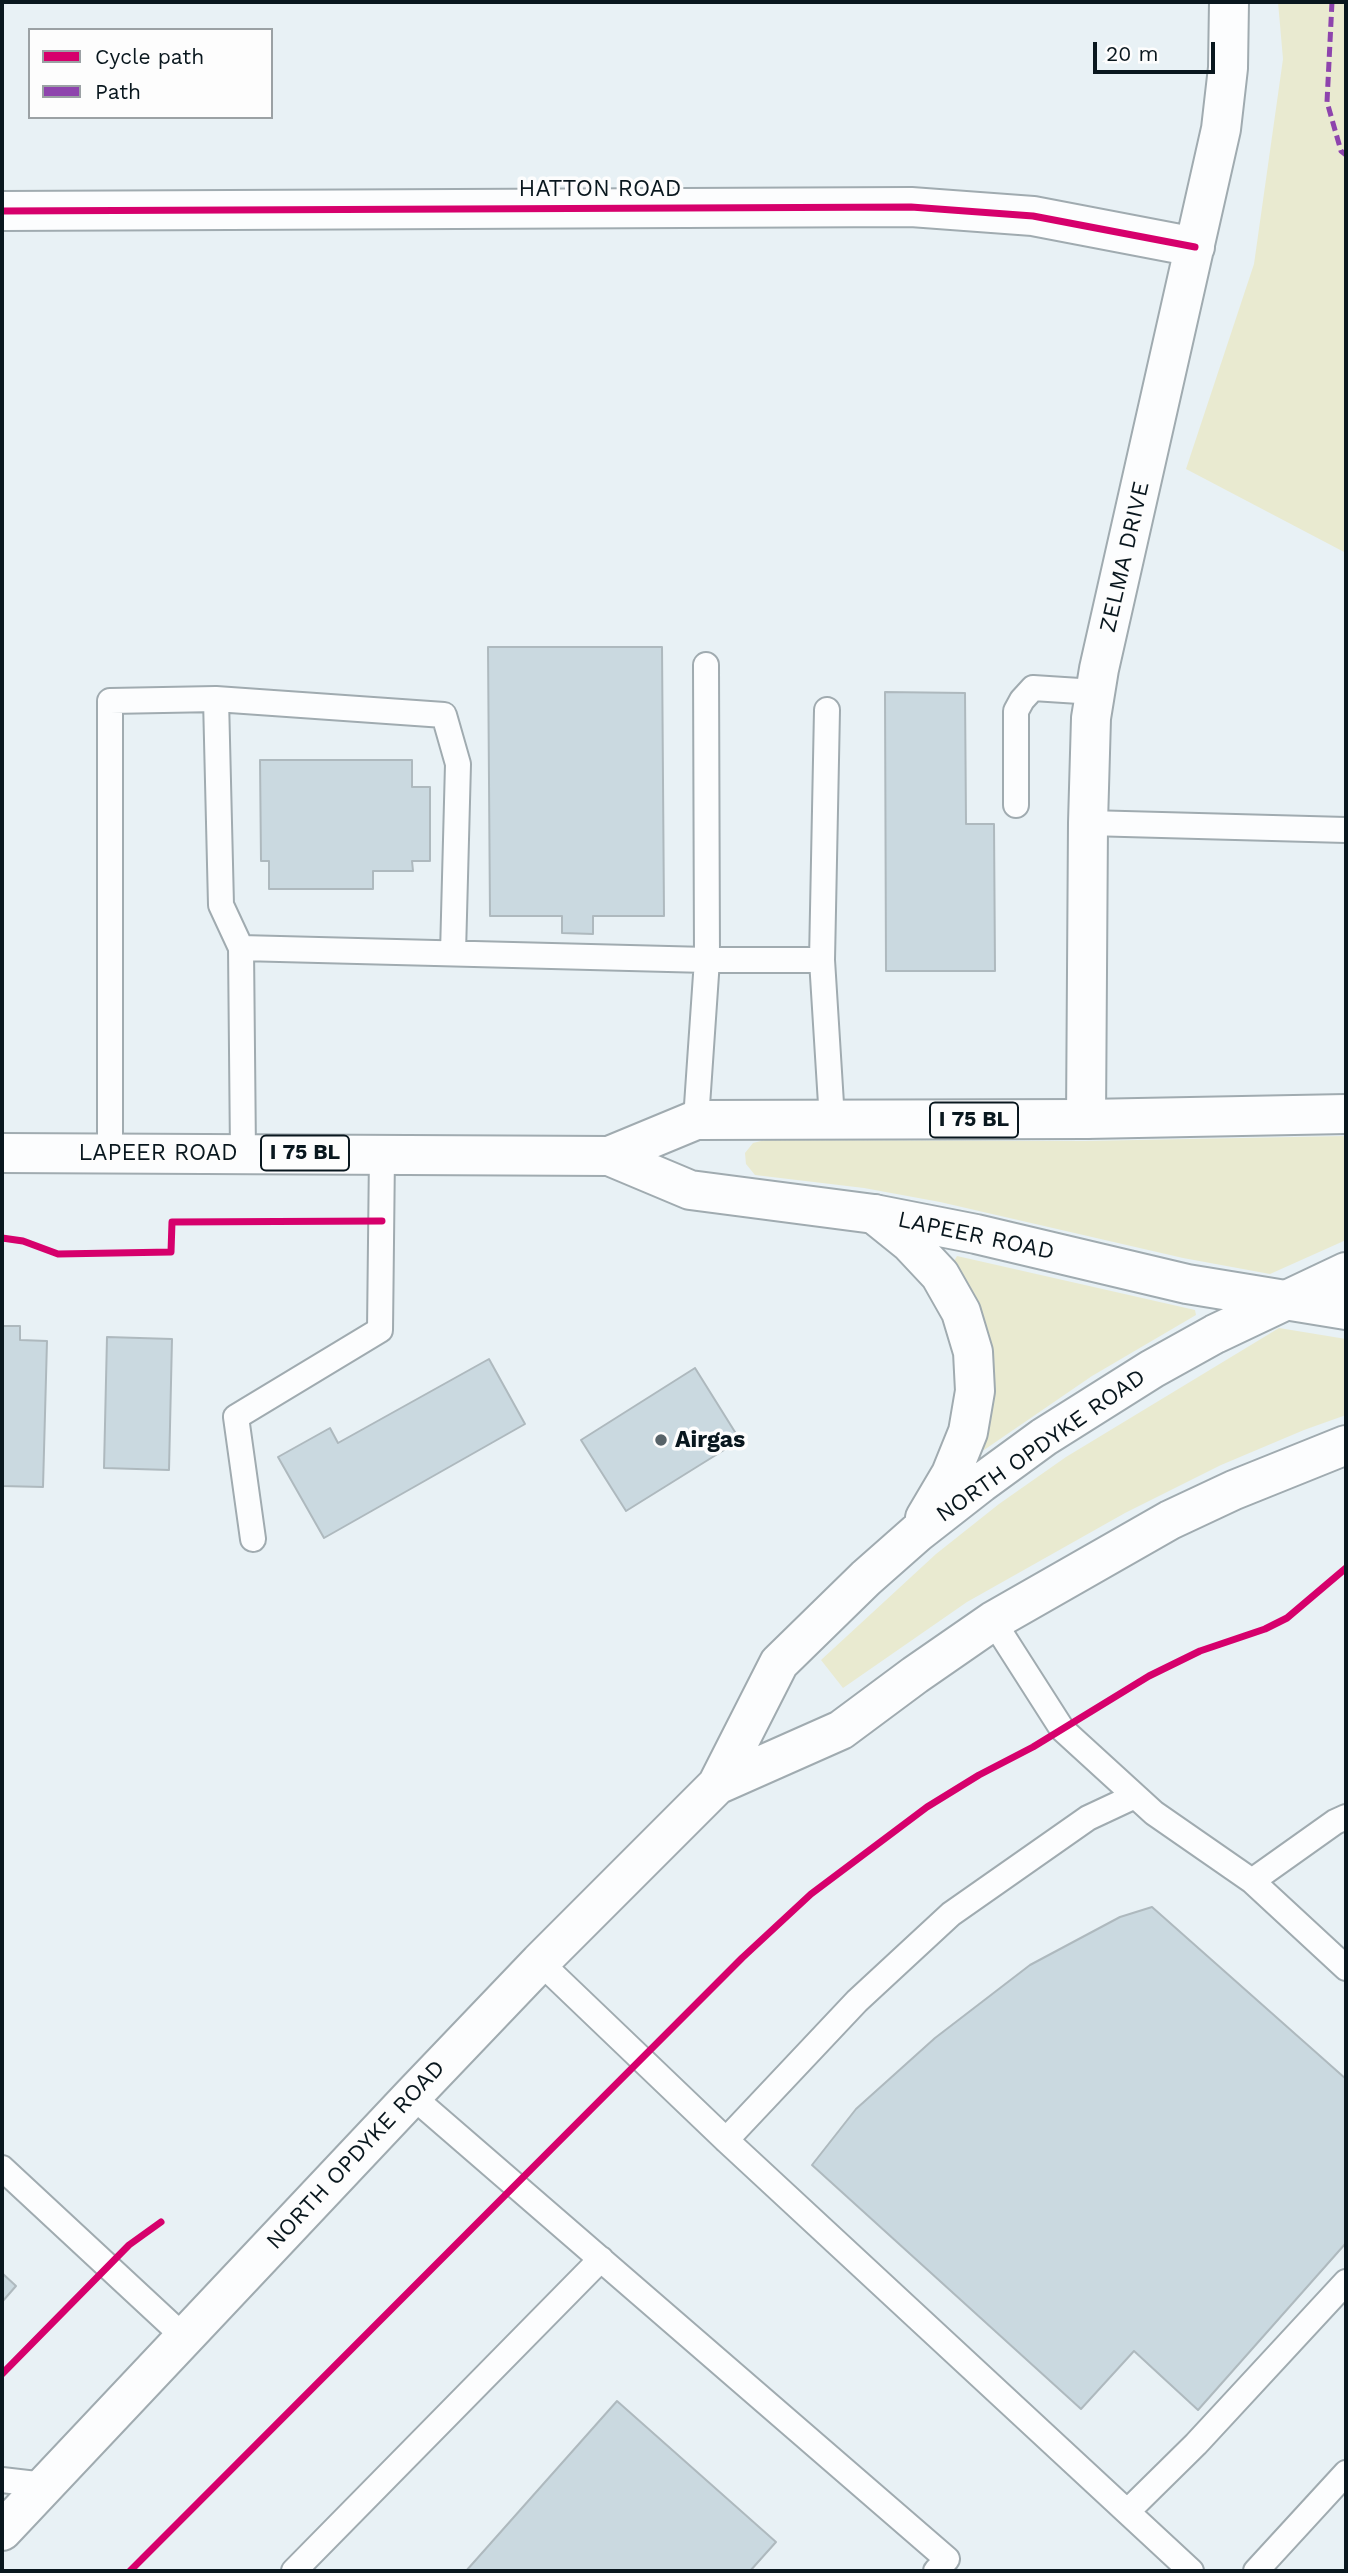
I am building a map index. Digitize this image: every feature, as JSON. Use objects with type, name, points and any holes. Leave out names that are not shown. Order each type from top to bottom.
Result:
[{"type":"main road","name":"ZELMA DRIVE","points":[[1086,1119],[1088,823],[1090,745],[1095,692],[1221,129],[1228,68],[1229,2]]},
{"type":"main road","name":"HATTON ROAD","points":[[2,211],[911,207],[1033,216],[1195,247]]},
{"type":"main road","name":"LAPEER ROAD","points":[[609,1156],[696,1120],[1086,1119],[1346,1114]]},
{"type":"main road","name":"LAPEER ROAD","points":[[2,1153],[609,1156],[690,1190],[874,1214],[976,1234],[1187,1284],[1346,1310]]},
{"type":"main road","points":[[874,1214],[910,1242],[940,1275],[961,1312],[973,1352],[975,1391],[968,1432],[951,1474],[917,1533]]},
{"type":"main road","name":"NORTH OPDYKE ROAD","points":[[2,2531],[412,2095],[717,1785],[779,1663],[866,1578],[917,1533],[1044,1437],[1152,1368],[1215,1334],[1346,1272]]},
{"type":"main road","name":"NORTH OPDYKE ROAD","points":[[717,1785],[841,1730],[993,1620],[1170,1520],[1234,1490],[1346,1445]]},
{"type":"lane","points":[[696,1120],[707,960],[706,665]]},
{"type":"lane","points":[[1016,805],[1016,711],[1022,700],[1033,688],[1095,692]]},
{"type":"lane","points":[[110,1153],[110,701],[216,699],[444,715],[458,764],[453,953]]},
{"type":"lane","points":[[216,699],[221,905],[241,948],[243,1153]]},
{"type":"lane","points":[[827,710],[822,960],[832,1120]]},
{"type":"lane","points":[[1088,823],[1346,830]]},
{"type":"lane","points":[[241,948],[707,960],[822,960]]},
{"type":"lane","points":[[253,1539],[236,1417],[380,1330],[382,1154]]},
{"type":"lane","points":[[993,1620],[1062,1730],[1153,1813],[1252,1881],[1346,1968]]},
{"type":"lane","points":[[726,2140],[857,2001],[951,1914],[1088,1818],[1136,1796]]},
{"type":"lane","points":[[1252,1881],[1346,1817]]},
{"type":"lane","points":[[540,1962],[726,2140],[1191,2571]]},
{"type":"lane","points":[[412,2095],[948,2567]]},
{"type":"lane","points":[[2,2168],[184,2337]]},
{"type":"lane","points":[[294,2571],[601,2259]]},
{"type":"lane","points":[[1128,2511],[1196,2444],[1346,2282]]},
{"type":"lane","points":[[1256,2571],[1346,2473]]},
{"type":"lane","points":[[2,2480],[45,2484]]},
{"type":"green space","points":[[1278,2],[1346,2],[1346,553],[1186,469],[1254,264],[1283,59]]},
{"type":"green space","points":[[1346,1136],[1346,1240],[1270,1274],[1183,1258],[940,1202],[864,1188],[755,1175],[746,1164],[745,1153],[753,1143],[765,1140],[1085,1141]]},
{"type":"green space","points":[[957,1256],[1195,1310],[1196,1315],[1092,1376],[984,1450],[979,1448],[993,1394],[994,1364],[989,1334],[980,1307],[954,1261]]},
{"type":"green space","points":[[1279,1328],[1346,1339],[1346,1415],[1221,1465],[1125,1513],[967,1602],[843,1688],[821,1660],[936,1554],[999,1504],[1066,1457]]},
{"type":"building","points":[[488,647],[662,647],[664,916],[593,916],[593,934],[562,933],[562,916],[490,916]]},
{"type":"building","points":[[885,692],[965,693],[966,824],[994,824],[995,971],[886,971]]},
{"type":"building","points":[[260,760],[412,760],[412,787],[430,787],[430,861],[412,861],[413,871],[373,871],[373,889],[269,889],[269,861],[261,861]]},
{"type":"building","points":[[2,1326],[20,1326],[20,1340],[47,1341],[43,1487],[2,1486]]},
{"type":"building","points":[[107,1337],[172,1339],[169,1470],[104,1468]]},
{"type":"building","points":[[489,1359],[525,1424],[324,1538],[278,1457],[330,1428],[338,1443]]},
{"type":"building","name":"Airgas","points":[[695,1368],[740,1440],[626,1511],[581,1440]]},
{"type":"building","points":[[1152,1907],[1346,2079],[1346,2243],[1198,2410],[1134,2351],[1081,2409],[812,2165],[856,2109],[935,2038],[1030,1965],[1120,1917]]},
{"type":"building","points":[[2,2273],[16,2286],[2,2302]]},
{"type":"building","points":[[617,2401],[776,2542],[750,2571],[466,2571]]},
{"type":"marked path","points":[[1332,2],[1327,102],[1341,151],[1346,155]]},
{"type":"cycle path","points":[[2,211],[911,207],[1033,216],[1195,247]]},
{"type":"cycle path","points":[[2,1238],[23,1241],[58,1254],[171,1252],[172,1222],[382,1221]]},
{"type":"cycle path","points":[[130,2571],[742,1958],[811,1894],[927,1807],[979,1775],[1033,1747],[1149,1676],[1200,1651],[1265,1629],[1287,1618],[1346,1568]]},
{"type":"cycle path","points":[[2,2374],[129,2245],[161,2222]]},
{"type":"place","name":"Airgas","points":[[661,1440]]}]
